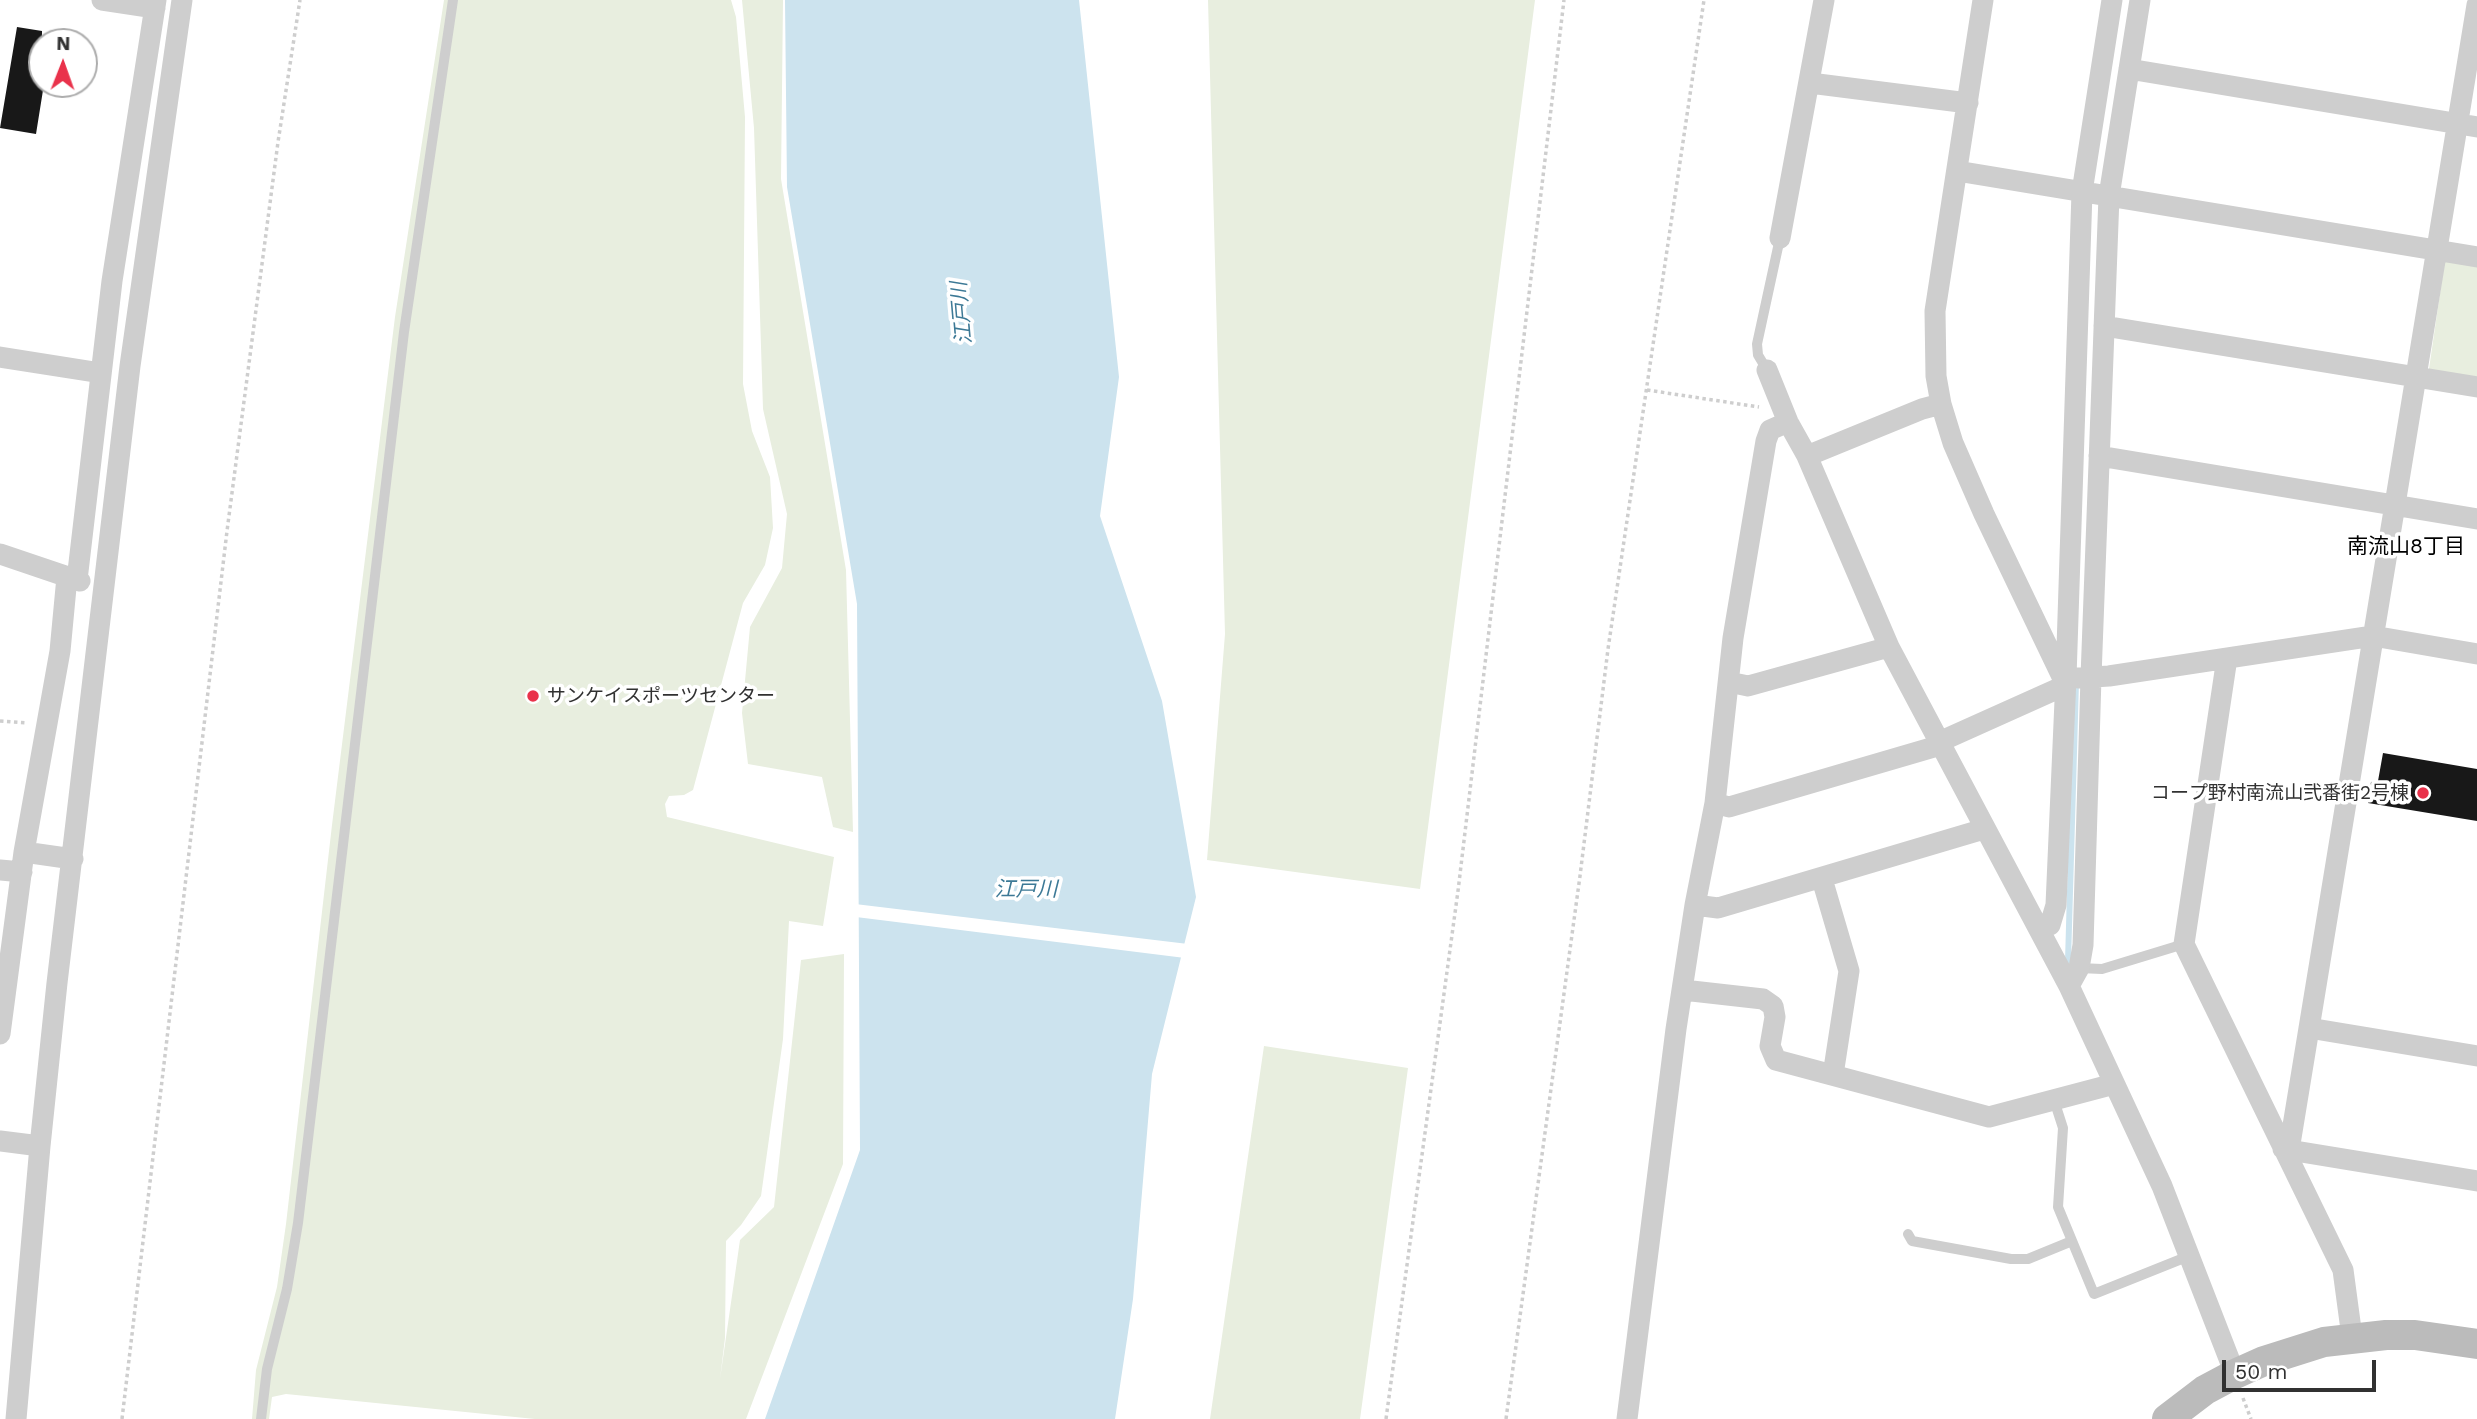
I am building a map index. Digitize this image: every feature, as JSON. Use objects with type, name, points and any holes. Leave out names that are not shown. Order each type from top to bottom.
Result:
[{"type":"street","points":[[0,1034],[23,862],[72,578],[102,373],[112,281],[156,4],[102,0]]},
{"type":"street","points":[[16,1419],[40,1146],[130,366],[182,0]]},
{"type":"street","points":[[1780,238],[1824,0]]},
{"type":"street","points":[[1983,0],[1935,311],[1936,376],[1953,443],[1984,514],[2066,682]]},
{"type":"street","points":[[2040,929],[2050,925],[2056,905],[2082,192],[2112,0]]},
{"type":"street","points":[[2074,977],[2083,945],[2109,196],[2140,0]]},
{"type":"street","points":[[2286,1149],[2309,1028],[2436,250],[2467,125],[2477,5]]},
{"type":"street","points":[[2129,69],[2467,125]]},
{"type":"street","points":[[1810,83],[1968,103]]},
{"type":"street","points":[[1957,172],[2477,257]]},
{"type":"street","points":[[2104,326],[2477,387]]},
{"type":"street","points":[[0,357],[102,373]]},
{"type":"street","points":[[1767,370],[1889,647],[1984,829],[2040,929],[2074,977],[2114,1084],[2162,1186],[2238,1383]]},
{"type":"street","points":[[1807,456],[1922,409],[1941,404]]},
{"type":"street","points":[[1627,1419],[1695,905],[1715,803],[1733,638],[1766,441],[1770,430],[1784,412]]},
{"type":"street","points":[[2099,456],[2477,519]]},
{"type":"street","points":[[0,554],[105,588]]},
{"type":"street","points":[[1715,803],[1729,807],[1940,744],[2066,682],[2091,677],[2373,636],[2477,653]]},
{"type":"street","points":[[1729,682],[1748,686],[1889,647]]},
{"type":"street","points":[[2227,658],[2184,944],[2343,1270],[2352,1338]]},
{"type":"street","points":[[1695,905],[1718,908],[1984,829]]},
{"type":"street","points":[[0,870],[23,862],[73,859]]},
{"type":"street","points":[[1822,879],[1849,971],[1833,1075]]},
{"type":"street","points":[[1683,990],[1763,999],[1773,1006],[1775,1017],[1770,1046],[1776,1060],[1989,1117],[2114,1084]]},
{"type":"street","points":[[2309,1028],[2477,1056]]},
{"type":"street","points":[[0,1141],[40,1146]]},
{"type":"street","points":[[2286,1149],[2477,1181]]},
{"type":"street","points":[[2167,1419],[2205,1390],[2238,1383],[2292,1352],[2352,1338],[2386,1335],[2415,1335],[2477,1344]]},
{"type":"lane","points":[[261,1419],[267,1369],[287,1289],[298,1223],[404,332],[453,0]]},
{"type":"lane","points":[[1767,370],[1758,355],[1756,344],[1780,238]]},
{"type":"lane","points":[[2074,977],[2184,944]]},
{"type":"lane","points":[[2054,1100],[2063,1128],[2058,1207],[2094,1294],[2189,1256]]},
{"type":"lane","points":[[1908,1234],[1912,1241],[2011,1259],[2028,1259],[2072,1241]]},
{"type":"path","points":[[122,1419],[227,531],[278,142],[300,0]]},
{"type":"path","points":[[1386,1419],[1458,891],[1564,0]]},
{"type":"path","points":[[1506,1419],[1582,863],[1608,649],[1704,0]]},
{"type":"path","points":[[1647,390],[1784,412]]},
{"type":"path","points":[[0,721],[46,725]]},
{"type":"path","points":[[2238,1383],[2251,1419]]},
{"type":"green space","name":"サンケイスポーツセンター","points":[[444,0],[731,0],[736,17],[745,117],[743,384],[752,431],[770,477],[773,528],[765,565],[743,603],[693,790],[684,795],[669,796],[665,804],[667,817],[834,857],[823,926],[789,921],[783,1039],[761,1196],[726,1241],[725,1338],[720,1379],[740,1240],[774,1207],[801,960],[844,954],[843,1164],[746,1419],[535,1419],[286,1394],[272,1397],[269,1419],[252,1419],[256,1370],[277,1287],[286,1224],[395,317]]},
{"type":"green space","points":[[742,0],[783,0],[781,179],[846,570],[853,832],[833,827],[822,777],[748,764],[742,713],[750,627],[782,568],[787,514],[763,409],[754,128]]},
{"type":"green space","points":[[1208,0],[1535,0],[1420,889],[1207,860],[1225,634]]},
{"type":"green space","points":[[2445,259],[2477,265],[2477,378],[2429,369]]},
{"type":"green space","points":[[1264,1046],[1408,1068],[1360,1419],[1210,1419]]},
{"type":"water","name":"江戸川","points":[[785,0],[1079,0],[1119,377],[1100,516],[1162,701],[1196,897],[1152,1074],[1133,1299],[1115,1419],[765,1419],[860,1150],[857,604],[787,187]]},
{"type":"pier","points":[[855,904],[1188,944],[1185,958],[856,917]]},
{"type":"building","points":[[17,27],[28,29],[28,98],[42,98],[36,134],[0,128]]},
{"type":"building","name":"コープ野村南流山弐番街2号棟","points":[[2383,753],[2477,769],[2477,821],[2368,803],[2371,782],[2378,781]]},
{"type":"waterway","points":[[2068,961],[2076,682]]},
{"type":"place","name":"サンケイスポーツセンター","points":[[533,696]]},
{"type":"place","name":"コープ野村南流山弐番街2号棟","points":[[2423,793]]},
{"type":"district","name":"南流山8丁目","points":[[2406,547]]}]
